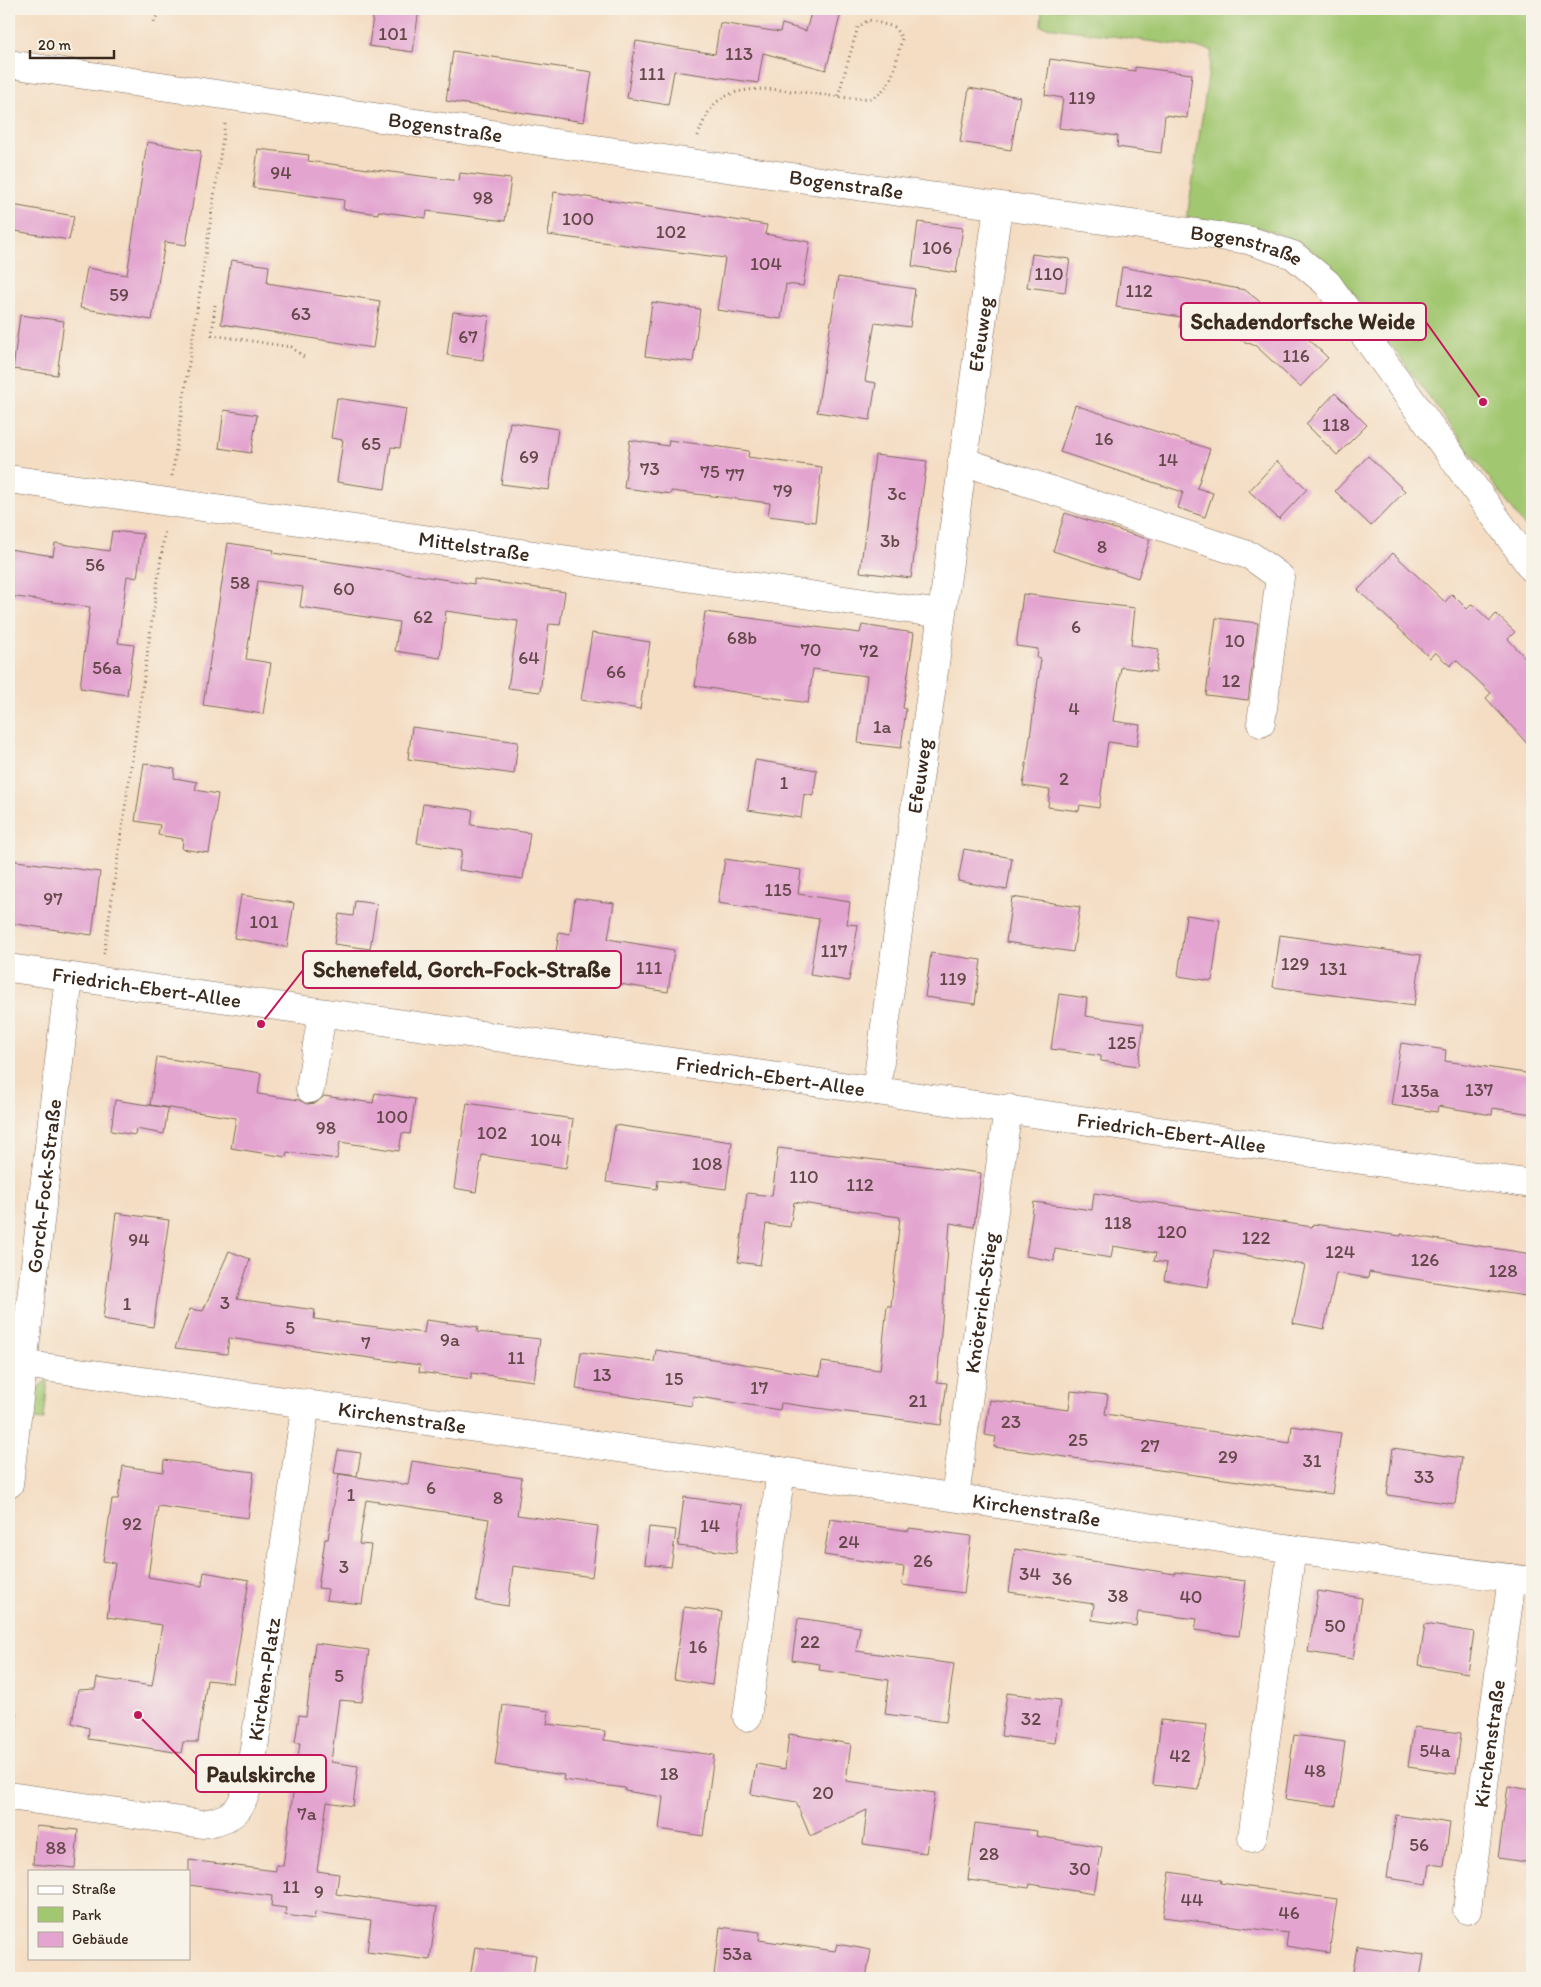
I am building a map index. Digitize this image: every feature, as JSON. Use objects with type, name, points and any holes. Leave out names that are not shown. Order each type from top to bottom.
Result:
[{"type":"street","name":"Bogenstraße","points":[[9,64],[693,164],[1248,240],[1293,255],[1327,283],[1532,568]]},
{"type":"street","name":"Efeuweg","points":[[876,1091],[940,614],[998,207]]},
{"type":"street","points":[[962,461],[1251,556],[1280,577],[1261,723]]},
{"type":"street","name":"Mittelstraße","points":[[9,479],[940,614]]},
{"type":"street","name":"Friedrich-Ebert-Allee","points":[[9,968],[1008,1108],[1532,1184]]},
{"type":"street","name":"Gorch-Fock-Straße","points":[[9,1484],[69,977]]},
{"type":"street","points":[[310,1089],[322,1013]]},
{"type":"street","name":"Knöterich-Stieg","points":[[955,1497],[1008,1108]]},
{"type":"street","name":"Kirchenstraße","points":[[22,1364],[780,1471],[1292,1549],[1522,1580],[1467,1910]]},
{"type":"street","name":"Kirchen-Platz","points":[[9,1796],[202,1824],[220,1822],[235,1814],[245,1799],[249,1780],[306,1403]]},
{"type":"street","points":[[747,1717],[780,1471]]},
{"type":"street","points":[[1252,1838],[1292,1549]]},
{"type":"path","points":[[154,22],[160,9]]},
{"type":"path","points":[[693,164],[697,137],[705,118],[716,102],[734,93],[758,89],[838,96],[871,98],[886,88],[902,38],[894,27],[869,20],[858,27],[838,96]]},
{"type":"path","points":[[171,483],[226,118]]},
{"type":"path","points":[[216,305],[212,335],[291,346],[304,357]]},
{"type":"path","points":[[104,959],[165,525]]},
{"type":"green space","points":[[1042,9],[1532,9],[1532,536],[1335,269],[1302,243],[1262,228],[1187,218],[1212,50],[1041,26]]},
{"type":"green space","points":[[48,1380],[44,1420],[23,1418],[29,1401],[38,1387]]},
{"type":"green space","points":[[9,1712],[18,1713],[12,1780],[9,1778]]},
{"type":"building","points":[[374,9],[419,9],[413,52],[369,46]]},
{"type":"building","points":[[812,9],[842,9],[826,70],[763,53],[758,83],[674,71],[668,105],[627,98],[636,41],[715,54],[720,23],[780,32],[782,24],[806,31]]},
{"type":"building","points":[[453,51],[592,72],[584,122],[446,101]]},
{"type":"building","points":[[1050,59],[1135,71],[1135,67],[1192,74],[1187,118],[1165,115],[1161,153],[1117,147],[1118,136],[1059,128],[1063,98],[1045,95]]},
{"type":"building","points":[[969,88],[1020,97],[1011,150],[960,142]]},
{"type":"building","points":[[147,142],[201,151],[186,245],[165,242],[152,320],[80,308],[87,268],[127,275]]},
{"type":"building","points":[[258,149],[309,155],[308,161],[459,181],[460,173],[511,179],[505,221],[427,211],[426,218],[378,211],[378,214],[343,209],[344,200],[253,188]]},
{"type":"building","points":[[554,192],[767,225],[765,234],[810,242],[803,286],[786,284],[781,319],[717,310],[725,258],[548,235]]},
{"type":"building","points":[[12,205],[74,216],[69,240],[9,230]]},
{"type":"building","points":[[918,222],[963,228],[956,273],[912,266]]},
{"type":"building","points":[[1032,254],[1070,259],[1065,292],[1027,287]]},
{"type":"building","points":[[231,260],[269,266],[267,283],[380,301],[373,348],[221,324]]},
{"type":"building","points":[[1122,267],[1245,290],[1290,325],[1292,323],[1328,358],[1300,387],[1256,346],[1235,338],[1179,327],[1181,317],[1116,307]]},
{"type":"building","points":[[838,277],[915,289],[910,327],[875,322],[865,381],[876,383],[870,420],[817,412]]},
{"type":"building","points":[[652,302],[700,309],[693,362],[645,356]]},
{"type":"building","points":[[453,312],[489,316],[483,360],[447,355]]},
{"type":"building","points":[[20,315],[64,321],[57,375],[13,369]]},
{"type":"building","points":[[1335,393],[1367,425],[1337,455],[1306,424]]},
{"type":"building","points":[[337,398],[406,409],[400,448],[391,447],[385,489],[337,482],[343,440],[331,438]]},
{"type":"building","points":[[1075,405],[1210,449],[1197,488],[1213,493],[1205,517],[1178,508],[1183,492],[1060,452]]},
{"type":"building","points":[[224,410],[257,415],[251,453],[219,448]]},
{"type":"building","points":[[510,422],[558,429],[549,490],[501,484]]},
{"type":"building","points":[[630,440],[668,446],[669,440],[749,451],[748,457],[822,467],[815,522],[768,516],[770,503],[671,491],[671,494],[624,488]]},
{"type":"building","points":[[875,455],[927,461],[911,578],[860,572]]},
{"type":"building","points":[[1368,456],[1405,491],[1371,526],[1335,491]]},
{"type":"building","points":[[1277,461],[1307,489],[1279,519],[1249,491]]},
{"type":"building","points":[[1065,513],[1150,540],[1138,578],[1053,551]]},
{"type":"building","points":[[112,531],[143,534],[137,578],[127,576],[118,643],[134,645],[127,695],[80,688],[90,607],[9,596],[9,549],[53,556],[55,543],[109,551]]},
{"type":"building","points":[[228,543],[274,550],[273,553],[474,584],[474,579],[565,592],[560,625],[549,624],[540,692],[508,688],[518,621],[446,611],[440,658],[395,651],[399,622],[300,607],[303,587],[258,581],[246,659],[271,663],[263,714],[203,705]]},
{"type":"building","points":[[1393,553],[1445,602],[1452,594],[1467,609],[1472,604],[1490,621],[1496,614],[1515,632],[1508,639],[1532,665],[1532,749],[1486,698],[1491,693],[1456,660],[1450,666],[1435,652],[1430,658],[1358,590]]},
{"type":"building","points":[[1023,594],[1135,608],[1131,645],[1159,649],[1156,672],[1121,667],[1113,721],[1140,725],[1137,746],[1108,742],[1099,808],[1080,805],[1079,811],[1048,807],[1050,790],[1023,786],[1041,659],[1037,658],[1038,649],[1016,646]]},
{"type":"building","points":[[705,612],[860,633],[862,625],[914,633],[903,708],[906,709],[901,748],[858,743],[867,676],[813,669],[808,703],[695,686]]},
{"type":"building","points":[[1216,618],[1258,623],[1248,700],[1206,695]]},
{"type":"building","points":[[592,633],[650,642],[640,709],[581,700]]},
{"type":"building","points":[[412,727],[518,742],[514,774],[408,759]]},
{"type":"building","points":[[755,760],[817,770],[813,796],[804,794],[801,818],[748,810]]},
{"type":"building","points":[[144,763],[175,769],[174,778],[197,782],[195,790],[218,794],[209,853],[182,849],[183,839],[158,835],[160,825],[135,821]]},
{"type":"building","points":[[423,804],[473,810],[471,825],[530,833],[523,879],[459,870],[462,850],[417,843]]},
{"type":"building","points":[[964,849],[1012,858],[1007,890],[958,881]]},
{"type":"building","points":[[725,859],[801,870],[798,894],[850,902],[847,924],[858,925],[849,981],[810,975],[819,919],[718,903]]},
{"type":"building","points":[[9,860],[100,872],[92,935],[9,923]]},
{"type":"building","points":[[241,895],[294,903],[287,947],[234,938]]},
{"type":"building","points":[[1012,897],[1080,907],[1073,952],[1006,942]]},
{"type":"building","points":[[575,898],[614,903],[608,939],[674,950],[668,992],[602,981],[602,985],[552,978],[559,932],[570,934]]},
{"type":"building","points":[[355,901],[377,904],[370,949],[334,944],[339,914],[353,916]]},
{"type":"building","points":[[1186,915],[1220,920],[1212,981],[1178,976]]},
{"type":"building","points":[[1280,935],[1421,955],[1414,1006],[1273,987]]},
{"type":"building","points":[[931,953],[981,960],[975,1004],[925,997]]},
{"type":"building","points":[[1059,994],[1087,998],[1085,1016],[1144,1024],[1138,1066],[1101,1061],[1101,1056],[1051,1049]]},
{"type":"building","points":[[1401,1043],[1446,1050],[1445,1061],[1532,1074],[1532,1114],[1493,1108],[1492,1115],[1438,1106],[1437,1112],[1391,1105]]},
{"type":"building","points":[[157,1057],[261,1073],[258,1094],[299,1100],[307,1104],[316,1103],[324,1096],[373,1103],[375,1093],[415,1099],[410,1134],[402,1133],[399,1151],[340,1142],[337,1159],[287,1152],[286,1157],[231,1148],[236,1118],[150,1105]]},
{"type":"building","points":[[115,1100],[168,1108],[164,1134],[136,1129],[135,1135],[111,1131]]},
{"type":"building","points":[[467,1103],[573,1119],[566,1168],[482,1155],[476,1192],[454,1188]]},
{"type":"building","points":[[615,1125],[732,1142],[726,1189],[658,1180],[657,1189],[606,1182]]},
{"type":"building","points":[[778,1148],[981,1173],[974,1227],[950,1223],[937,1382],[947,1383],[941,1425],[781,1403],[780,1410],[693,1396],[692,1406],[576,1389],[581,1352],[654,1362],[656,1350],[820,1376],[822,1362],[880,1370],[887,1306],[891,1306],[900,1217],[794,1202],[790,1227],[766,1224],[760,1265],[738,1262],[747,1193],[772,1196]]},
{"type":"building","points":[[1094,1193],[1312,1227],[1313,1224],[1401,1236],[1401,1234],[1532,1254],[1532,1297],[1369,1272],[1368,1278],[1336,1273],[1324,1329],[1293,1323],[1305,1265],[1214,1250],[1208,1287],[1164,1280],[1167,1263],[1154,1261],[1156,1253],[1113,1246],[1111,1258],[1055,1249],[1054,1261],[1026,1256],[1034,1202],[1092,1210]]},
{"type":"building","points":[[116,1213],[169,1220],[153,1327],[103,1319]]},
{"type":"building","points":[[229,1251],[250,1259],[237,1299],[315,1310],[314,1319],[424,1333],[426,1320],[478,1327],[477,1332],[540,1339],[534,1381],[471,1373],[471,1379],[419,1372],[420,1365],[229,1338],[227,1354],[175,1348],[190,1309],[203,1311]]},
{"type":"building","points":[[1071,1391],[1108,1395],[1105,1414],[1175,1424],[1175,1426],[1290,1443],[1292,1426],[1341,1433],[1332,1494],[994,1447],[996,1437],[985,1435],[990,1400],[1069,1410]]},
{"type":"building","points":[[1393,1448],[1462,1458],[1455,1504],[1387,1495]]},
{"type":"building","points":[[338,1450],[361,1453],[357,1476],[334,1473]]},
{"type":"building","points":[[164,1460],[254,1472],[248,1518],[158,1506],[148,1577],[202,1586],[204,1572],[249,1580],[233,1683],[207,1680],[198,1742],[183,1742],[181,1753],[88,1739],[89,1728],[72,1723],[78,1690],[95,1689],[97,1678],[152,1686],[162,1625],[107,1617],[115,1563],[103,1561],[112,1499],[118,1499],[123,1466],[163,1472]]},
{"type":"building","points":[[412,1461],[522,1478],[517,1515],[598,1526],[592,1577],[513,1566],[508,1606],[476,1601],[489,1519],[366,1500],[359,1544],[371,1545],[362,1604],[326,1600],[328,1589],[318,1588],[325,1539],[328,1539],[339,1474],[408,1485]]},
{"type":"building","points":[[684,1497],[742,1505],[736,1553],[678,1546]]},
{"type":"building","points":[[830,1519],[909,1531],[909,1528],[971,1536],[964,1593],[902,1585],[904,1567],[824,1555]]},
{"type":"building","points":[[649,1527],[676,1530],[671,1567],[645,1564]]},
{"type":"building","points":[[1015,1549],[1175,1574],[1175,1572],[1246,1581],[1239,1636],[1195,1630],[1197,1619],[1138,1612],[1136,1626],[1092,1620],[1094,1604],[1009,1592]]},
{"type":"building","points":[[1318,1591],[1362,1598],[1353,1659],[1308,1652]]},
{"type":"building","points":[[684,1607],[722,1612],[712,1685],[674,1679]]},
{"type":"building","points":[[798,1618],[860,1627],[856,1651],[954,1664],[946,1722],[885,1714],[889,1680],[819,1670],[820,1664],[792,1660]]},
{"type":"building","points":[[1425,1624],[1474,1632],[1468,1673],[1419,1665]]},
{"type":"building","points":[[315,1643],[369,1650],[362,1702],[339,1700],[331,1762],[358,1766],[353,1806],[327,1802],[317,1871],[339,1874],[336,1894],[437,1907],[430,1960],[367,1952],[371,1920],[315,1912],[314,1919],[285,1915],[286,1908],[271,1906],[272,1896],[190,1885],[189,1860],[276,1871],[276,1865],[283,1866],[300,1743],[295,1743],[299,1715],[306,1716]]},
{"type":"building","points":[[1007,1693],[1060,1700],[1055,1743],[1001,1736]]},
{"type":"building","points":[[503,1705],[549,1711],[547,1724],[605,1731],[604,1740],[714,1755],[703,1836],[659,1829],[663,1797],[625,1791],[625,1788],[563,1780],[564,1775],[495,1765]]},
{"type":"building","points":[[1161,1720],[1207,1725],[1199,1790],[1153,1785]]},
{"type":"building","points":[[1414,1727],[1461,1733],[1456,1774],[1408,1767]]},
{"type":"building","points":[[789,1734],[851,1744],[846,1781],[935,1793],[926,1853],[863,1844],[867,1810],[810,1836],[796,1802],[751,1794],[756,1764],[785,1769]]},
{"type":"building","points":[[1294,1735],[1345,1742],[1336,1806],[1285,1799]]},
{"type":"building","points":[[1508,1786],[1532,1790],[1532,1863],[1498,1858]]},
{"type":"building","points":[[1396,1815],[1450,1823],[1444,1866],[1430,1864],[1427,1884],[1387,1878]]},
{"type":"building","points":[[975,1823],[1037,1831],[1036,1836],[1102,1847],[1094,1894],[1030,1884],[1029,1888],[968,1880]]},
{"type":"building","points":[[36,1826],[78,1830],[75,1868],[33,1864]]},
{"type":"building","points":[[1170,1872],[1221,1880],[1220,1883],[1337,1899],[1329,1953],[1286,1946],[1288,1933],[1163,1917]]},
{"type":"building","points":[[720,1927],[760,1932],[759,1940],[835,1951],[837,1944],[871,1950],[866,1978],[737,1978],[714,1975]]},
{"type":"building","points":[[1357,1946],[1424,1955],[1420,1978],[1352,1978]]},
{"type":"building","points":[[475,1947],[536,1955],[533,1978],[470,1978]]},
{"type":"place","name":"Schadendorfsche Weide","points":[[1483,402]]},
{"type":"place","name":"Schenefeld, Gorch-Fock-Straße","points":[[261,1024]]},
{"type":"place","name":"Paulskirche","points":[[138,1715]]}]
